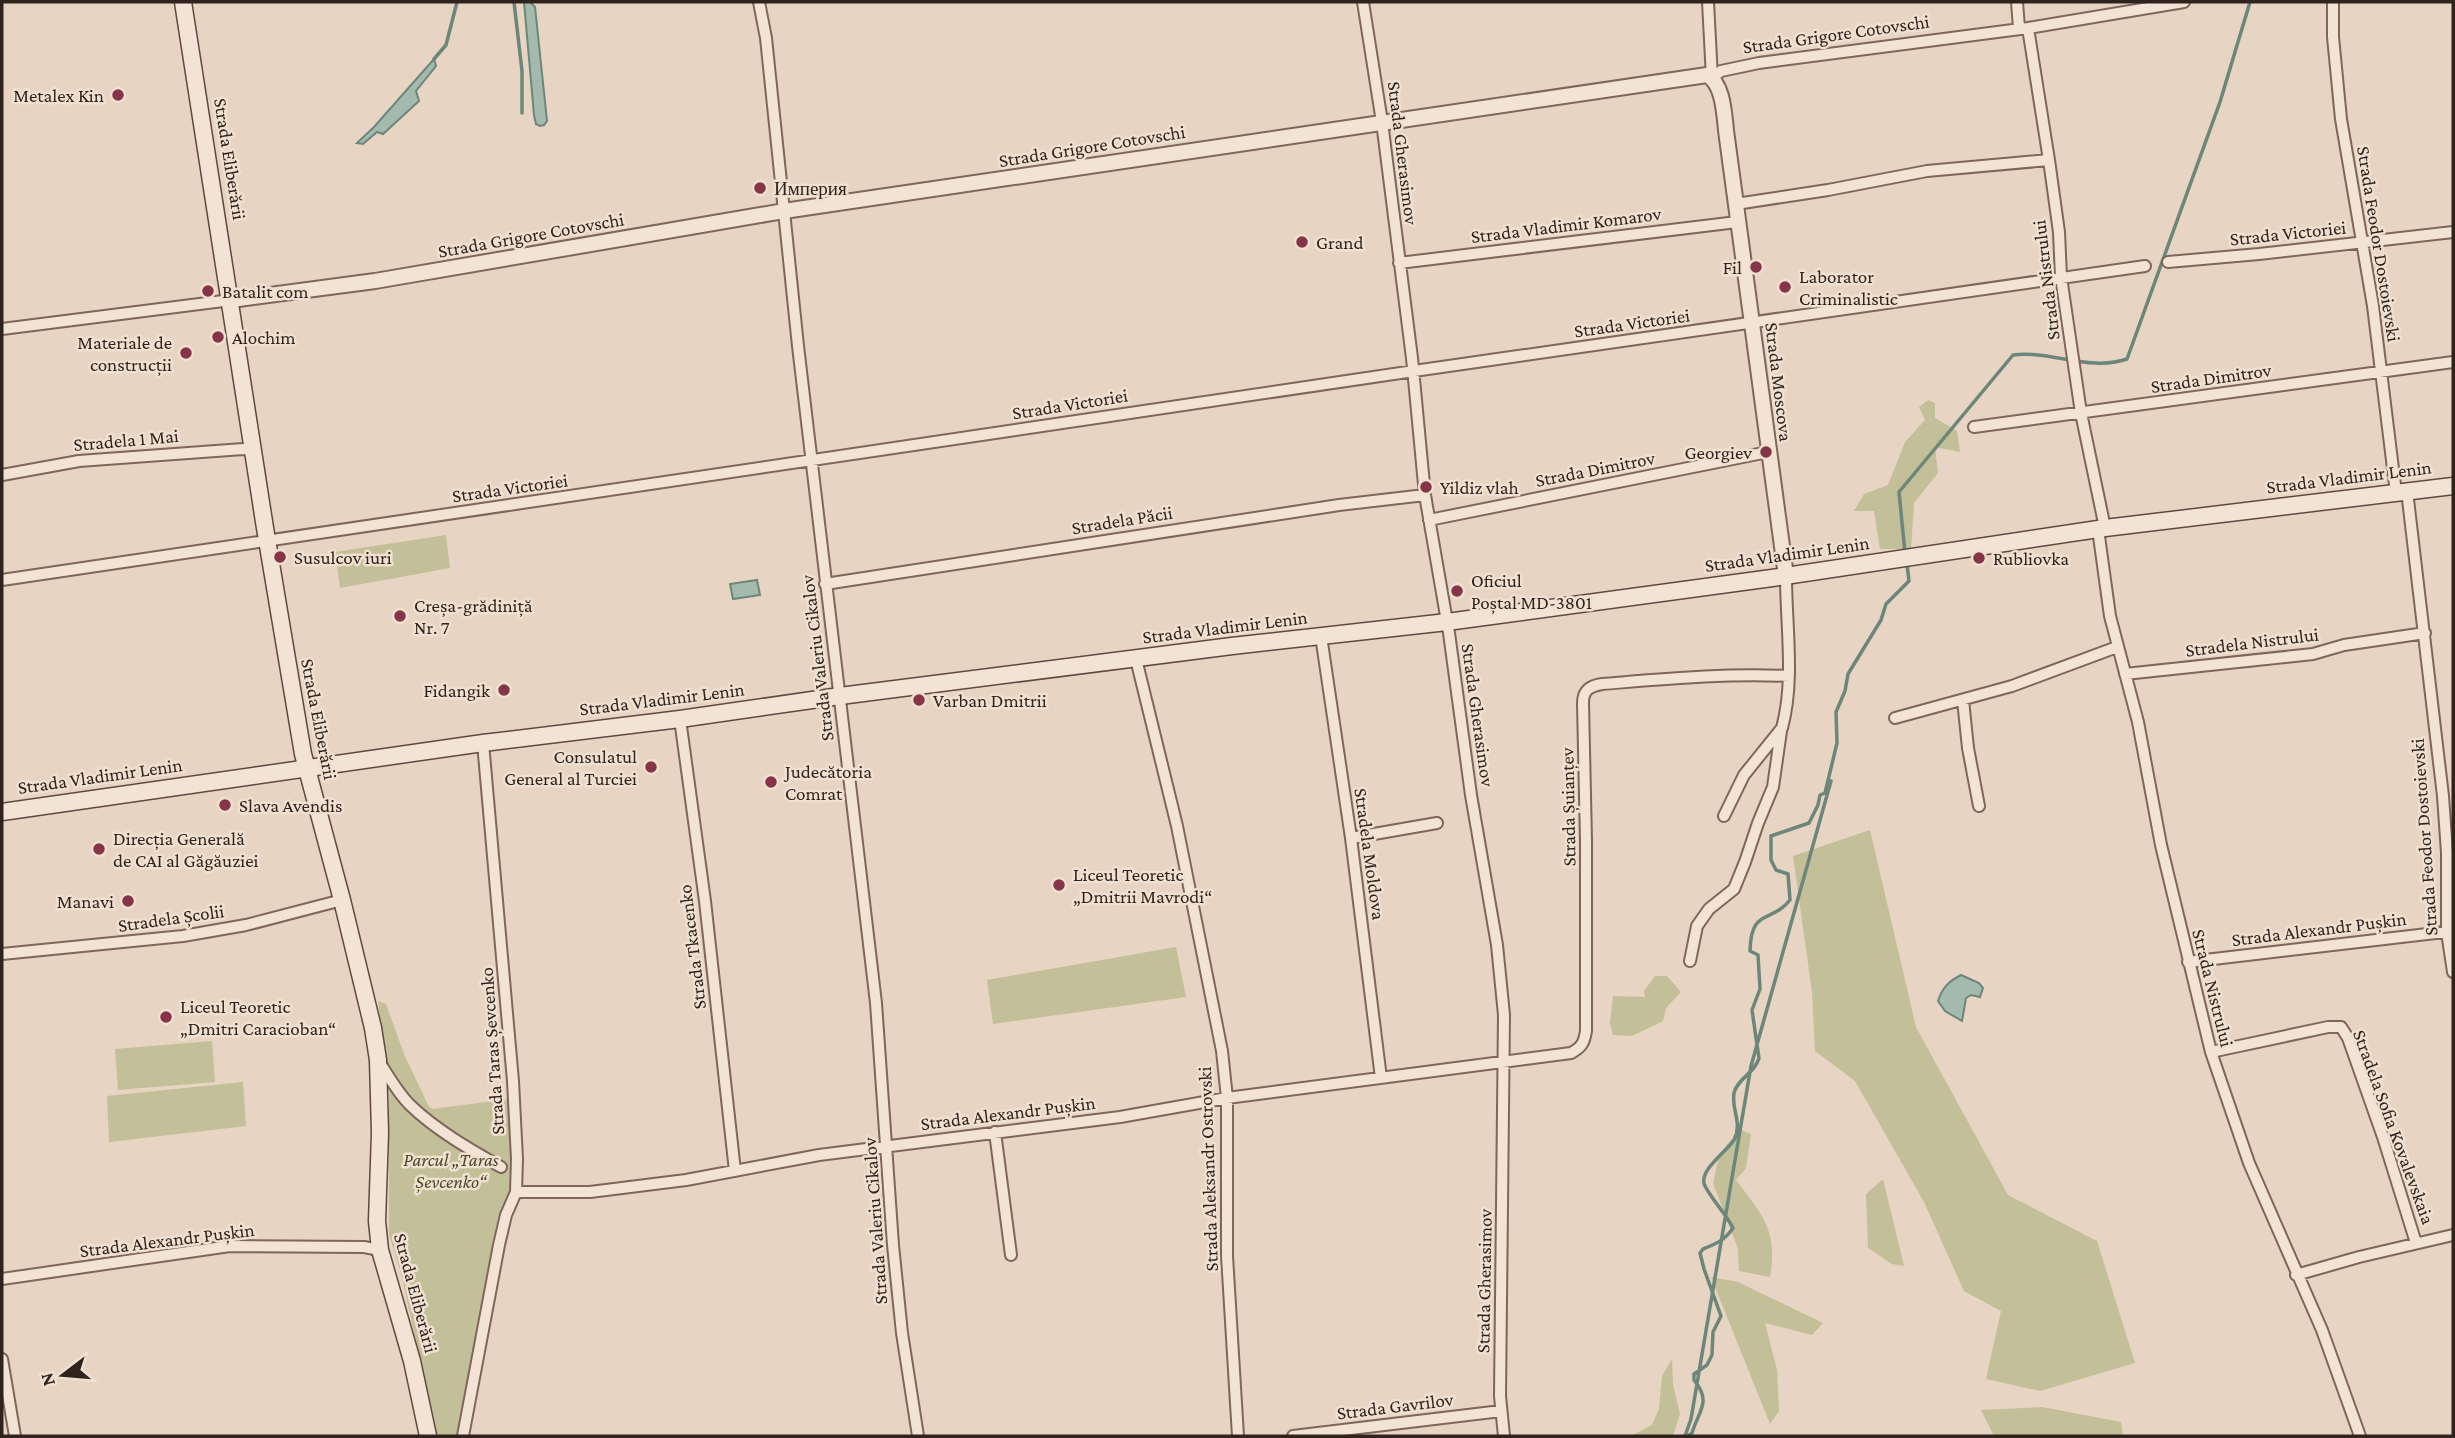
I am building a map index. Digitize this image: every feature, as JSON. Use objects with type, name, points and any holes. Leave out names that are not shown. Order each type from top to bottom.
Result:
[{"type":"main road","name":"Strada Eliberării","points":[[183,2],[305,768],[342,900],[373,1028],[378,1060],[380,1133],[377,1221],[380,1250],[412,1361],[428,1436]]},
{"type":"main road","name":"Strada Vladimir Lenin","points":[[2,812],[483,743],[840,696],[1447,622],[1786,576],[2102,529],[2453,486]]},
{"type":"street","name":"Strada Valeriu Cikalov","points":[[759,2],[766,38],[825,584],[876,1003],[901,1321],[918,1436]]},
{"type":"street","name":"Strada Gherasimov","points":[[1363,2],[1382,122],[1414,371],[1425,495],[1497,945],[1504,1015],[1501,1411],[1504,1436]]},
{"type":"street","name":"Strada Moscova","points":[[1690,961],[1697,926],[1709,909],[1734,889],[1773,787],[1787,709],[1788,676],[1786,576],[1720,94],[1712,78],[1708,2]]},
{"type":"street","name":"Strada Nistrului","points":[[2017,2],[2049,160],[2059,232],[2061,277],[2102,529],[2110,616],[2138,722],[2158,832],[2188,962],[2211,1052],[2249,1163],[2327,1343],[2360,1436]]},
{"type":"street","name":"Strada Grigore Cotovschi","points":[[2,329],[375,281],[784,211],[1700,74],[1712,78],[1721,71],[1759,63],[2024,28],[2184,2]]},
{"type":"street","name":"Strada Feodor Dostoievski","points":[[2333,2],[2333,37],[2341,119],[2364,242],[2425,633],[2429,691],[2444,808],[2453,972]]},
{"type":"street","points":[[1736,204],[1828,190],[1927,170],[2049,160]]},
{"type":"street","name":"Strada Vladimir Komarov","points":[[1399,263],[1737,222]]},
{"type":"street","name":"Strada Victoriei","points":[[2168,262],[2453,232]]},
{"type":"street","name":"Strada Victoriei","points":[[2,580],[2145,266]]},
{"type":"street","name":"Strada Dimitrov","points":[[1974,427],[2453,362]]},
{"type":"street","name":"Stradela 1 Mai","points":[[2,475],[79,461],[254,450]]},
{"type":"street","name":"Strada Dimitrov","points":[[1429,520],[1768,452]]},
{"type":"street","name":"Stradela Păcii","points":[[825,584],[1339,505],[1425,495]]},
{"type":"street","name":"Stradela Nistrului","points":[[2125,674],[2313,654],[2344,645],[2425,633]]},
{"type":"street","name":"Stradela Moldova","points":[[1321,636],[1351,838],[1381,1077]]},
{"type":"street","points":[[1895,718],[2045,675],[2117,647]]},
{"type":"street","name":"Strada Aleksandr Ostrovski","points":[[1136,659],[1177,826],[1222,1051],[1227,1098],[1227,1256],[1238,1436]]},
{"type":"street","name":"Strada Șuianțev","points":[[1504,1062],[1571,1053],[1584,1043],[1588,980],[1583,703],[1586,691],[1602,684],[1698,676],[1788,676]]},
{"type":"street","points":[[1963,700],[1968,748],[1979,806]]},
{"type":"street","name":"Strada Tkacenko","points":[[680,719],[705,901],[735,1171]]},
{"type":"street","name":"Strada Moscova","points":[[1724,816],[1744,775],[1782,728]]},
{"type":"street","name":"Strada Taras Șevcenko","points":[[463,1436],[499,1245],[506,1215],[516,1192],[517,1159],[513,1082],[483,743]]},
{"type":"street","points":[[1351,838],[1437,822]]},
{"type":"street","name":"Stradela Școlii","points":[[2,954],[183,936],[246,925],[342,900]]},
{"type":"street","name":"Strada Alexandr Pușkin","points":[[2188,962],[2450,932]]},
{"type":"street","name":"Stradela Sofia Kovalevskaia","points":[[2211,1052],[2329,1027],[2341,1027],[2348,1038],[2383,1137],[2416,1243]]},
{"type":"street","points":[[378,1060],[399,1091],[427,1120],[501,1167]]},
{"type":"street","name":"Strada Alexandr Pușkin","points":[[516,1192],[590,1192],[686,1180],[887,1146],[1120,1117],[1227,1098],[1504,1062]]},
{"type":"street","points":[[995,1132],[1011,1255]]},
{"type":"street","points":[[2296,1275],[2453,1235]]},
{"type":"street","name":"Strada Alexandr Pușkin","points":[[2,1279],[230,1246],[364,1247],[380,1250]]},
{"type":"street","points":[[2,1359],[15,1436]]},
{"type":"street","name":"Strada Gavrilov","points":[[1293,1436],[1501,1411]]},
{"type":"green space","points":[[1928,400],[1935,403],[1935,418],[1957,431],[1960,452],[1935,447],[1938,473],[1914,503],[1911,549],[1880,549],[1874,511],[1854,511],[1864,494],[1888,485],[1905,442],[1925,420],[1919,407]]},
{"type":"green space","points":[[446,535],[450,568],[340,588],[335,552]]},
{"type":"green space","points":[[1870,830],[1916,1027],[2008,1195],[2097,1241],[2135,1363],[2040,1391],[1986,1379],[2001,1311],[1964,1291],[1924,1202],[1855,1081],[1815,1051],[1812,992],[1793,856]]},
{"type":"green space","points":[[1176,947],[1186,997],[993,1024],[987,980]]},
{"type":"green space","points":[[1655,976],[1667,976],[1681,992],[1666,1008],[1663,1021],[1632,1036],[1613,1035],[1610,1023],[1613,996],[1645,997],[1644,991]]},
{"type":"green space","name":"Parcul „Taras Șevcenko“","points":[[378,1001],[386,1004],[404,1054],[432,1109],[508,1099],[513,1170],[510,1192],[501,1214],[457,1436],[437,1436],[401,1273],[389,1235],[389,1095]]},
{"type":"green space","points":[[212,1041],[215,1082],[118,1090],[115,1049]]},
{"type":"green space","points":[[243,1082],[246,1126],[109,1142],[107,1096]]},
{"type":"green space","points":[[1741,1130],[1751,1134],[1746,1168],[1736,1180],[1761,1214],[1770,1235],[1770,1277],[1739,1271],[1738,1249],[1713,1183],[1718,1161],[1727,1144]]},
{"type":"green space","points":[[1883,1179],[1904,1266],[1892,1264],[1868,1248],[1866,1194]]},
{"type":"green space","points":[[1711,1277],[1738,1282],[1823,1323],[1812,1335],[1765,1323],[1777,1370],[1779,1411],[1770,1424]]},
{"type":"green space","points":[[1672,1359],[1673,1385],[1680,1414],[1673,1436],[1631,1436],[1652,1425],[1659,1409],[1662,1376]]},
{"type":"green space","points":[[2042,1407],[2121,1422],[2123,1436],[1994,1436],[1981,1410]]},
{"type":"shaded area","points":[[524,2],[530,2],[535,7],[547,121],[540,126],[536,124],[534,115]]},
{"type":"shaded area","points":[[434,59],[436,66],[416,91],[419,101],[383,134],[377,132],[363,144],[357,143],[374,127]]},
{"type":"shaded area","points":[[757,580],[760,595],[733,599],[730,584]]},
{"type":"shaded area","points":[[1961,975],[1979,983],[1983,988],[1980,997],[1971,995],[1966,998],[1962,1021],[1945,1011],[1938,1001],[1947,985]]},
{"type":"waterway","points":[[434,59],[446,45],[457,2]]},
{"type":"waterway","points":[[514,2],[522,71],[522,113]]},
{"type":"waterway","points":[[1905,553],[1899,492],[2013,355],[2041,355],[2099,363],[2127,359],[2220,102],[2250,2]]},
{"type":"waterway","points":[[1688,1436],[1692,1433],[1703,1400],[1694,1374],[1707,1365],[1712,1355],[1713,1332],[1721,1316],[1700,1253],[1723,1239],[1733,1228],[1705,1187],[1704,1178],[1710,1166],[1734,1140],[1737,1128],[1734,1093],[1759,1058],[1752,1010],[1760,989],[1758,955],[1750,951],[1751,937],[1758,922],[1790,900],[1788,874],[1776,870],[1771,860],[1771,836],[1809,823],[1820,795],[1825,793],[1837,743],[1836,712],[1845,691],[1848,674],[1881,620],[1886,604],[1909,581],[1907,564]]},
{"type":"waterway","points":[[1685,1436],[1691,1419],[1751,1066],[1831,781]]},
{"type":"place","name":"Metalex Kin","points":[[118,95]]},
{"type":"place","name":"Империя","points":[[760,188]]},
{"type":"place","name":"Grand","points":[[1302,242]]},
{"type":"place","name":"Fil","points":[[1756,267]]},
{"type":"place","name":"Laborator Criminalistic","points":[[1785,287]]},
{"type":"place","name":"Batalit com","points":[[208,291]]},
{"type":"place","name":"Alochim","points":[[218,337]]},
{"type":"place","name":"Materiale de construcții","points":[[186,353]]},
{"type":"place","name":"Georgiev","points":[[1766,452]]},
{"type":"place","name":"Yildiz vlah","points":[[1426,487]]},
{"type":"place","name":"Susulcov iuri","points":[[280,557]]},
{"type":"place","name":"Rubliovka","points":[[1979,558]]},
{"type":"place","name":"Oficiul Poștal MD-3801","points":[[1457,591]]},
{"type":"place","name":"Creșa-grădiniță Nr. 7","points":[[400,616]]},
{"type":"place","name":"Fidangik","points":[[504,690]]},
{"type":"place","name":"Varban Dmitrii","points":[[919,700]]},
{"type":"place","name":"Consulatul General al Turciei","points":[[651,767]]},
{"type":"place","name":"Judecătoria Comrat","points":[[771,782]]},
{"type":"place","name":"Slava Avendis","points":[[225,805]]},
{"type":"place","name":"Direcția Generală de CAI al Găgăuziei","points":[[99,849]]},
{"type":"place","name":"Liceul Teoretic „Dmitrii Mavrodi“","points":[[1059,885]]},
{"type":"place","name":"Manavi","points":[[128,901]]},
{"type":"place","name":"Liceul Teoretic „Dmitri Caracioban“","points":[[166,1017]]}]
